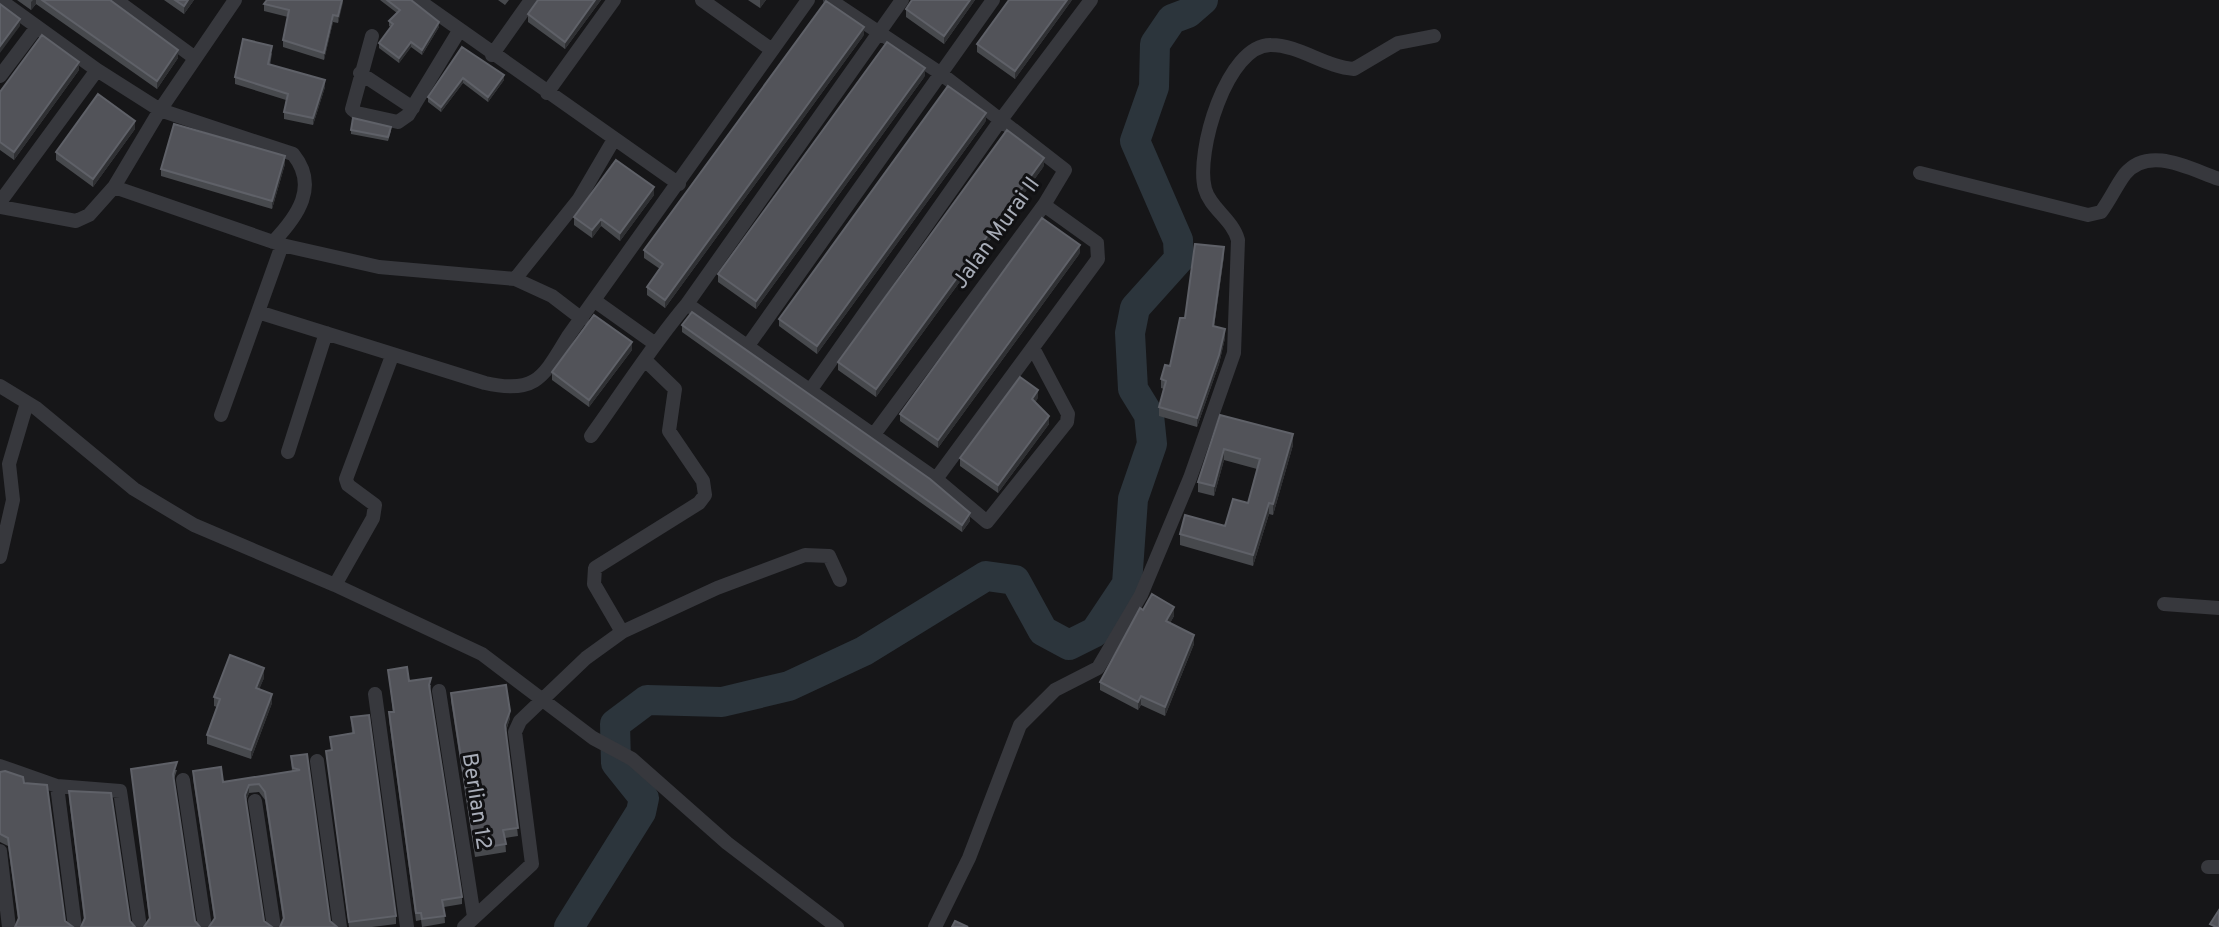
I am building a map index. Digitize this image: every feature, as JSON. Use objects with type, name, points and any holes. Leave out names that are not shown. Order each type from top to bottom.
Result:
[{"type":"street","points":[[0,0],[97,70],[160,110],[293,154],[303,167],[307,183],[294,219],[277,243],[258,312],[221,415]]},
{"type":"street","points":[[116,0],[195,58]]},
{"type":"street","points":[[97,70],[0,204],[76,221],[89,215],[114,187],[160,110],[235,0]]},
{"type":"street","points":[[492,55],[531,0]]},
{"type":"street","points":[[547,93],[614,0]]},
{"type":"street","points":[[702,0],[772,50]]},
{"type":"street","points":[[258,312],[392,356],[494,385],[520,387],[542,379],[808,0]]},
{"type":"street","name":"Jalan Murai II","points":[[830,0],[940,73],[1064,168],[1044,205],[872,437]]},
{"type":"street","points":[[591,436],[654,343],[687,304],[902,0]]},
{"type":"street","points":[[747,347],[993,0]]},
{"type":"street","points":[[809,392],[1000,121],[1091,0]]},
{"type":"street","points":[[426,2],[492,55],[679,184]]},
{"type":"street","points":[[0,76],[37,27]]},
{"type":"street","points":[[372,36],[352,97],[354,112],[398,122],[413,108],[459,31]]},
{"type":"street","points":[[935,927],[969,858],[1020,725],[1055,690],[1098,668],[1141,595],[1190,478],[1234,353],[1238,240],[1235,228],[1205,192],[1203,163],[1210,125],[1225,90],[1246,54],[1260,46],[1279,45],[1354,69],[1398,43],[1434,36]]},
{"type":"street","points":[[360,73],[413,108]]},
{"type":"street","points":[[515,279],[579,199],[613,141]]},
{"type":"street","points":[[1920,173],[2088,215],[2101,212],[2127,171],[2141,161],[2163,160],[2219,179]]},
{"type":"street","points":[[114,187],[277,243],[379,267],[515,279],[552,296],[582,319]]},
{"type":"street","points":[[936,479],[1100,251],[1097,243],[1044,205]]},
{"type":"street","points":[[595,301],[654,343]]},
{"type":"street","points":[[687,304],[872,437],[936,479],[990,522],[1067,422],[1068,414],[1033,348]]},
{"type":"street","points":[[288,452],[326,333]]},
{"type":"street","points":[[335,585],[373,518],[375,505],[348,485],[346,479],[392,356]]},
{"type":"street","points":[[622,632],[594,584],[595,568],[699,503],[705,495],[703,481],[669,431],[675,389],[645,360]]},
{"type":"street","points":[[0,386],[27,403],[134,489],[194,525],[335,585],[482,654],[593,738],[632,759],[727,843],[837,927]]},
{"type":"street","points":[[0,557],[13,500],[9,464],[27,403]]},
{"type":"street","points":[[469,922],[532,864],[515,732],[520,721],[544,702],[586,658],[622,632],[717,588],[805,555],[829,556],[840,580]]},
{"type":"street","points":[[2164,604],[2219,608]]},
{"type":"street","name":"Berlian 12","points":[[439,691],[469,922]]},
{"type":"street","points":[[375,694],[407,927]]},
{"type":"street","points":[[317,761],[340,927]]},
{"type":"street","points":[[0,766],[57,786],[120,791],[140,927]]},
{"type":"street","points":[[183,780],[205,927]]},
{"type":"street","points":[[57,786],[75,927]]},
{"type":"street","points":[[255,801],[274,927]]},
{"type":"street","points":[[0,851],[9,927]]},
{"type":"building","points":[[42,0],[110,0],[178,50],[157,81]]},
{"type":"building","points":[[267,0],[342,0],[338,16],[333,15],[324,53],[283,40],[289,10],[264,4]]},
{"type":"building","points":[[387,0],[411,0],[439,22],[422,50],[411,42],[399,58],[379,43],[393,24],[389,21],[400,10]]},
{"type":"building","points":[[538,0],[595,0],[565,42],[528,14]]},
{"type":"building","points":[[912,0],[970,0],[944,36],[906,9]]},
{"type":"building","points":[[1009,0],[1067,0],[1015,71],[977,44]]},
{"type":"building","points":[[826,1],[864,27],[665,300],[647,287],[663,264],[644,250]]},
{"type":"building","points":[[0,4],[20,19],[0,46]]},
{"type":"building","points":[[42,35],[79,62],[14,152],[0,142],[0,92]]},
{"type":"building","points":[[243,39],[272,46],[268,64],[325,80],[313,118],[284,112],[288,94],[235,77]]},
{"type":"building","points":[[887,42],[925,68],[756,301],[718,274]]},
{"type":"building","points":[[462,47],[504,75],[488,97],[463,78],[441,107],[428,97]]},
{"type":"building","points":[[948,86],[986,113],[817,346],[779,319]]},
{"type":"building","points":[[98,94],[135,121],[93,179],[56,152]]},
{"type":"building","points":[[353,118],[391,127],[388,137],[351,130]]},
{"type":"building","points":[[174,124],[285,156],[272,201],[161,169]]},
{"type":"building","points":[[1007,130],[1044,158],[876,389],[838,362]]},
{"type":"building","points":[[616,160],[654,187],[620,233],[601,219],[592,230],[574,217]]},
{"type":"building","points":[[1042,218],[1080,245],[938,440],[900,414]]},
{"type":"building","points":[[1195,244],[1224,247],[1213,326],[1225,329],[1197,418],[1159,407],[1166,381],[1161,379],[1165,365],[1170,366],[1180,318],[1185,318]]},
{"type":"building","points":[[692,312],[930,479],[970,513],[962,525],[682,325]]},
{"type":"building","points":[[594,315],[632,342],[589,400],[552,372]]},
{"type":"building","points":[[1020,377],[1038,390],[1032,399],[1049,416],[998,485],[960,458]]},
{"type":"building","points":[[1220,415],[1293,434],[1273,504],[1269,503],[1253,555],[1180,534],[1185,515],[1225,526],[1233,499],[1248,503],[1260,459],[1224,449],[1214,486],[1198,482]]},
{"type":"building","points":[[1152,594],[1174,607],[1166,621],[1194,635],[1165,707],[1141,696],[1138,702],[1100,682],[1140,608],[1143,610]]},
{"type":"building","points":[[230,655],[264,668],[256,688],[272,694],[251,750],[207,735],[220,699],[214,697]]},
{"type":"building","points":[[407,667],[409,681],[431,678],[429,685],[462,897],[442,900],[445,916],[422,919],[421,913],[416,913],[389,712],[394,712],[388,670]]},
{"type":"building","points":[[506,685],[510,711],[505,725],[518,828],[503,830],[506,844],[475,849],[451,693]]},
{"type":"building","points":[[369,715],[396,916],[349,922],[326,751],[332,750],[330,737],[354,733],[351,717]]},
{"type":"building","points":[[307,754],[330,921],[337,927],[280,927],[284,918],[265,792],[259,784],[249,785],[245,795],[264,921],[272,927],[209,927],[215,918],[193,771],[221,767],[223,782],[300,770],[293,768],[291,756]]},
{"type":"building","points":[[177,762],[173,774],[195,921],[200,927],[144,927],[150,918],[131,769]]},
{"type":"building","points":[[0,772],[23,777],[24,783],[47,785],[65,921],[73,927],[15,927],[19,918],[8,838],[0,834]]},
{"type":"building","points":[[69,791],[111,793],[130,921],[135,927],[81,927],[85,918]]},
{"type":"building","points":[[2219,910],[2219,927],[2216,927],[2210,924]]},
{"type":"building","points":[[955,921],[968,927],[952,927]]},
{"type":"waterway","points":[[569,927],[641,812],[644,798],[616,763],[615,724],[647,700],[722,702],[789,686],[864,651],[986,576],[1015,580],[1043,631],[1069,645],[1095,632],[1127,584],[1133,499],[1152,444],[1149,415],[1133,389],[1130,333],[1135,308],[1179,259],[1178,240],[1135,141],[1154,87],[1155,44],[1172,19],[1188,13],[1203,0]]}]
